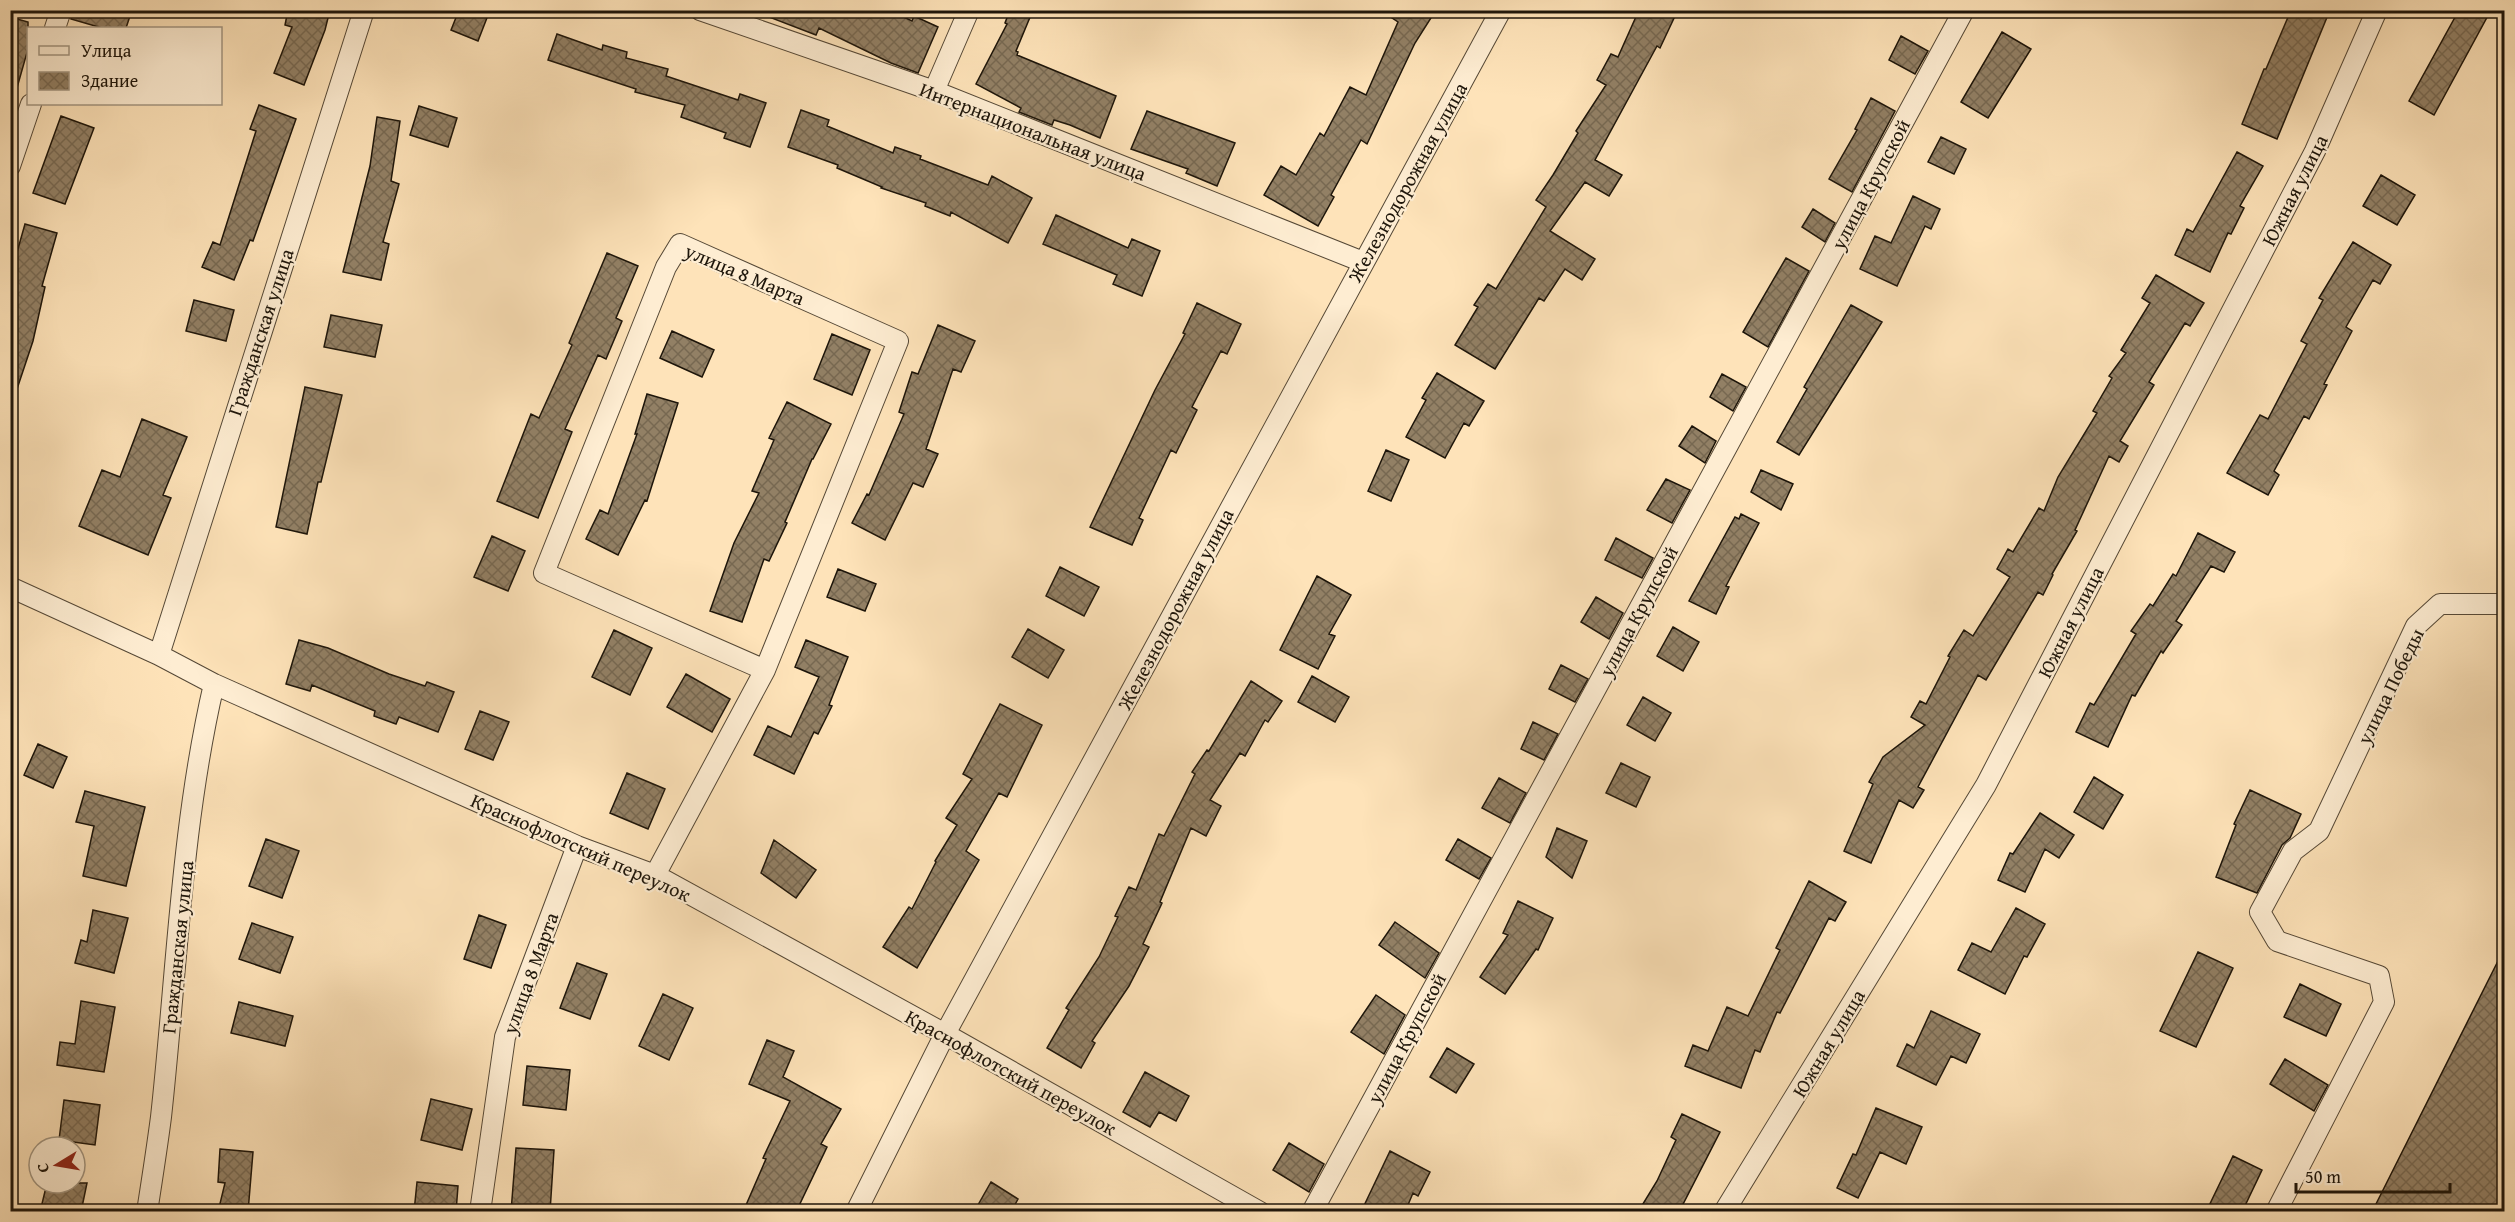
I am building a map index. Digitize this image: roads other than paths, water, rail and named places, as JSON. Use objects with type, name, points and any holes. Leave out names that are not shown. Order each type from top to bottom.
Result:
[{"type":"street","points":[[55,27],[61,10]]},
{"type":"street","name":"Гражданская улица","points":[[159,655],[364,10]]},
{"type":"street","name":"Интернациональная улица","points":[[700,10],[934,91],[1363,262]]},
{"type":"street","points":[[934,91],[969,10]]},
{"type":"street","name":"Железнодорожная улица","points":[[856,1212],[945,1034],[1501,10]]},
{"type":"street","name":"улица Крупской","points":[[1312,1212],[1964,10]]},
{"type":"street","name":"Южная улица","points":[[1725,1212],[1986,785],[2315,151],[2377,10]]},
{"type":"street","points":[[10,166],[31,105]]},
{"type":"street","name":"улица 8 Марта","points":[[655,875],[765,670],[898,341],[680,244],[666,267],[544,573],[765,670]]},
{"type":"street","name":"Краснофлотский переулок","points":[[10,587],[159,655],[214,684],[577,846],[655,875],[945,1034],[1260,1212]]},
{"type":"street","name":"улица Победы","points":[[2276,1212],[2384,1002],[2379,976],[2277,941],[2260,912],[2293,850],[2319,831],[2416,626],[2440,604],[2505,604]]},
{"type":"street","name":"Гражданская улица","points":[[147,1212],[161,1117],[183,870],[203,728],[214,684]]},
{"type":"street","name":"улица 8 Марта","points":[[480,1212],[505,1036],[577,846]]}]
